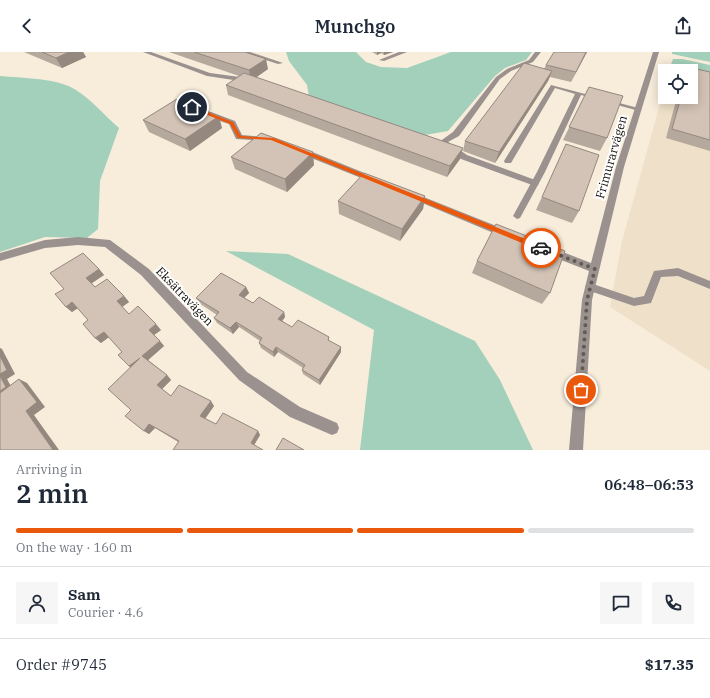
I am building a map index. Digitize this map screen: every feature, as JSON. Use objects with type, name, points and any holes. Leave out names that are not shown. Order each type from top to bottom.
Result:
[{"type":"street","points":[[535,183],[464,157],[440,140],[456,134],[498,78],[509,70],[531,62],[538,52]]},
{"type":"street","name":"Frimurarvägen","points":[[576,450],[587,300],[620,167],[656,52]]},
{"type":"street","points":[[198,110],[232,123],[240,137],[272,139],[277,141]]},
{"type":"street","points":[[296,149],[385,185]]},
{"type":"street","points":[[406,193],[512,236]]},
{"type":"street","name":"Eksätravägen","points":[[0,257],[45,244],[78,241],[107,243],[144,272],[244,376],[295,412],[332,428]]},
{"type":"street","points":[[540,247],[595,269]]},
{"type":"lane","points":[[146,52],[209,74],[241,79],[255,83]]},
{"type":"lane","points":[[244,52],[280,63]]},
{"type":"lane","points":[[382,60],[404,52]]},
{"type":"lane","points":[[508,161],[553,86],[639,109]]},
{"type":"lane","points":[[517,216],[535,183],[579,93]]},
{"type":"lane","points":[[590,287],[634,302],[648,300],[657,274],[678,272],[710,285]]},
{"type":"shaded area","points":[[710,76],[710,371],[610,307],[622,241],[660,104],[698,104],[698,89]]},
{"type":"green space","points":[[286,52],[356,52],[366,62],[381,67],[407,68],[451,52],[532,52],[526,60],[505,68],[495,76],[448,131],[425,135],[309,97],[307,85],[289,61]]},
{"type":"green space","points":[[672,52],[710,52],[710,62],[672,54]]},
{"type":"green space","points":[[673,59],[682,59],[710,65],[710,76],[698,73],[698,64],[671,64]]},
{"type":"green space","points":[[0,76],[40,79],[68,86],[88,98],[119,128],[100,181],[98,229],[87,238],[45,237],[0,252]]},
{"type":"green space","points":[[226,251],[288,254],[475,341],[500,380],[533,450],[360,450],[374,330]]},
{"type":"building","points":[[42,52],[69,52],[56,58]]},
{"type":"building","points":[[194,52],[245,52],[266,59],[249,70]]},
{"type":"building","points":[[554,52],[586,52],[576,72],[546,65]]},
{"type":"building","points":[[524,63],[552,71],[499,152],[465,141]]},
{"type":"building","points":[[698,69],[710,72],[710,140],[672,129],[679,104],[698,104]]},
{"type":"building","points":[[244,73],[463,148],[450,166],[226,85]]},
{"type":"building","points":[[589,87],[623,96],[607,138],[569,127]]},
{"type":"building","points":[[177,99],[219,116],[185,139],[143,120]]},
{"type":"building","points":[[261,133],[313,152],[285,179],[231,157]]},
{"type":"building","points":[[566,144],[599,155],[579,211],[542,197]]},
{"type":"building","points":[[364,173],[425,196],[402,229],[338,201]]},
{"type":"building","points":[[496,224],[565,251],[550,293],[477,261]]},
{"type":"building","points":[[83,253],[99,269],[86,278],[95,287],[107,279],[124,296],[117,301],[129,314],[138,306],[156,324],[149,330],[160,341],[142,356],[167,375],[157,385],[171,396],[179,385],[211,401],[200,416],[216,424],[223,413],[258,431],[251,443],[263,450],[173,450],[179,441],[149,424],[144,431],[125,416],[131,410],[108,389],[140,358],[129,366],[118,355],[122,352],[104,332],[95,338],[83,324],[88,320],[72,302],[66,307],[55,294],[64,289],[50,273]]},
{"type":"building","points":[[221,273],[246,287],[239,295],[253,303],[259,297],[284,312],[278,319],[292,327],[298,320],[329,337],[328,340],[341,347],[319,380],[302,370],[305,365],[276,347],[273,352],[259,343],[262,338],[236,322],[230,328],[214,318],[219,312],[196,298]]},
{"type":"building","points":[[0,356],[7,370],[0,374]]},
{"type":"building","points":[[0,376],[6,387],[0,391]]},
{"type":"building","points":[[19,379],[37,402],[26,411],[53,450],[0,450],[0,393]]},
{"type":"building","points":[[283,438],[304,450],[276,450]]},
{"type":"way so far","points":[[541,248],[595,269],[587,300],[581,390]]},
{"type":"route","points":[[192,107],[232,123],[240,137],[272,139],[541,248]]}]
